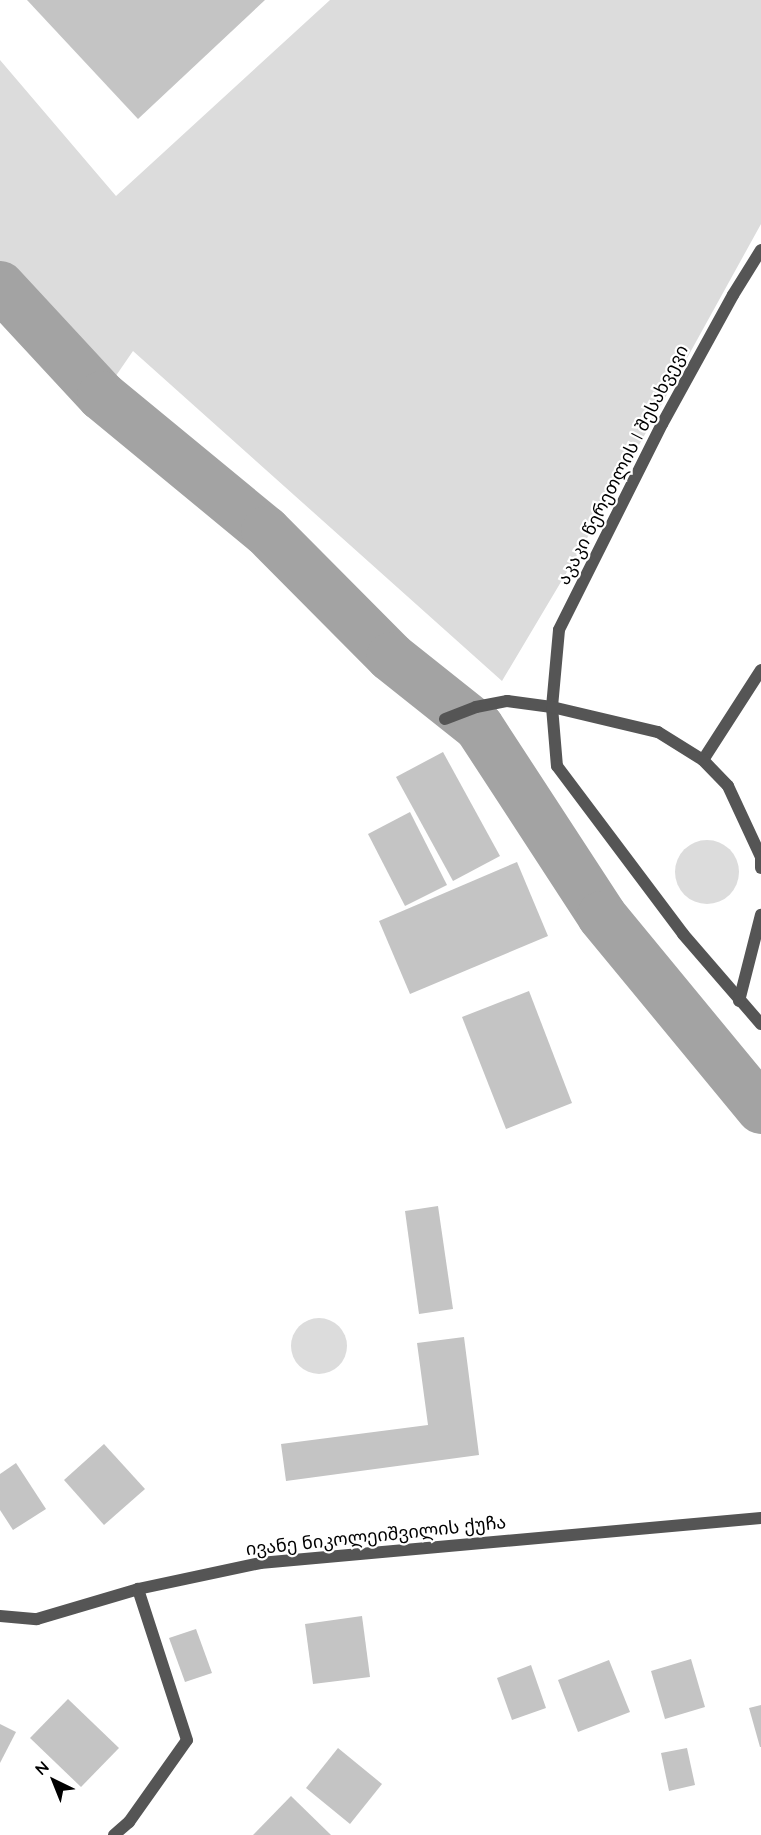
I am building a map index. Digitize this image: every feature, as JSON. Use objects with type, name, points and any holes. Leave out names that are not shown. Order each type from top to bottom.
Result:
[{"type":"street","name":"აკაკი წერეთლის I შესახვევი","points":[[761,250],[733,295],[662,424],[559,630],[552,707],[557,766],[683,934],[761,1024]]},
{"type":"street","points":[[703,760],[761,670]]},
{"type":"street","points":[[445,718],[476,707],[507,701],[552,707],[658,732],[703,760],[728,786],[760,857],[761,867]]},
{"type":"street","points":[[739,1001],[761,915]]},
{"type":"street","name":"ივანე ნიკოლეიშვილის ქუჩა","points":[[0,1616],[37,1619],[138,1589],[260,1563],[761,1518]]},
{"type":"street","points":[[114,1835],[129,1822],[187,1740],[138,1589]]},
{"type":"shaded area","points":[[330,0],[761,0],[761,224],[596,523],[502,681],[133,351],[102,396],[0,286],[0,60],[116,196]]},
{"type":"shaded area","points":[[701,840],[713,840],[730,849],[737,860],[739,872],[737,884],[730,895],[713,904],[701,904],[689,899],[680,890],[675,878],[675,866],[680,854],[689,845]]},
{"type":"shaded area","points":[[319,1318],[330,1320],[339,1326],[345,1335],[347,1346],[345,1357],[339,1366],[330,1372],[319,1374],[308,1372],[299,1366],[293,1357],[291,1346],[293,1335],[299,1326],[308,1320]]},
{"type":"building","points":[[27,0],[265,0],[138,119]]},
{"type":"building","points":[[443,752],[500,856],[453,881],[396,777]]},
{"type":"building","points":[[410,812],[447,885],[405,906],[368,834]]},
{"type":"building","points":[[517,862],[548,936],[410,994],[379,921]]},
{"type":"building","points":[[529,991],[572,1103],[506,1129],[462,1017]]},
{"type":"building","points":[[438,1206],[453,1309],[419,1314],[405,1211]]},
{"type":"building","points":[[464,1337],[479,1455],[286,1481],[281,1444],[428,1425],[417,1343]]},
{"type":"building","points":[[104,1444],[145,1489],[104,1525],[64,1480]]},
{"type":"building","points":[[16,1463],[46,1509],[13,1530],[0,1510],[0,1474]]},
{"type":"building","points":[[362,1616],[370,1677],[313,1684],[305,1624]]},
{"type":"building","points":[[196,1629],[212,1673],[185,1682],[169,1638]]},
{"type":"building","points":[[691,1659],[705,1707],[665,1719],[651,1671]]},
{"type":"building","points":[[609,1660],[630,1712],[578,1732],[558,1680]]},
{"type":"building","points":[[531,1665],[546,1708],[512,1720],[497,1678]]},
{"type":"building","points":[[68,1699],[119,1748],[81,1787],[30,1738]]},
{"type":"building","points":[[761,1705],[761,1747],[760,1747],[749,1708]]},
{"type":"building","points":[[0,1724],[16,1732],[0,1763]]},
{"type":"building","points":[[338,1748],[382,1784],[350,1824],[306,1788]]},
{"type":"building","points":[[687,1748],[695,1785],[669,1791],[661,1753]]},
{"type":"building","points":[[291,1796],[331,1835],[253,1835]]},
{"type":"waterway","points":[[0,286],[102,396],[266,531],[391,657],[479,727],[602,916],[761,1109]]}]
